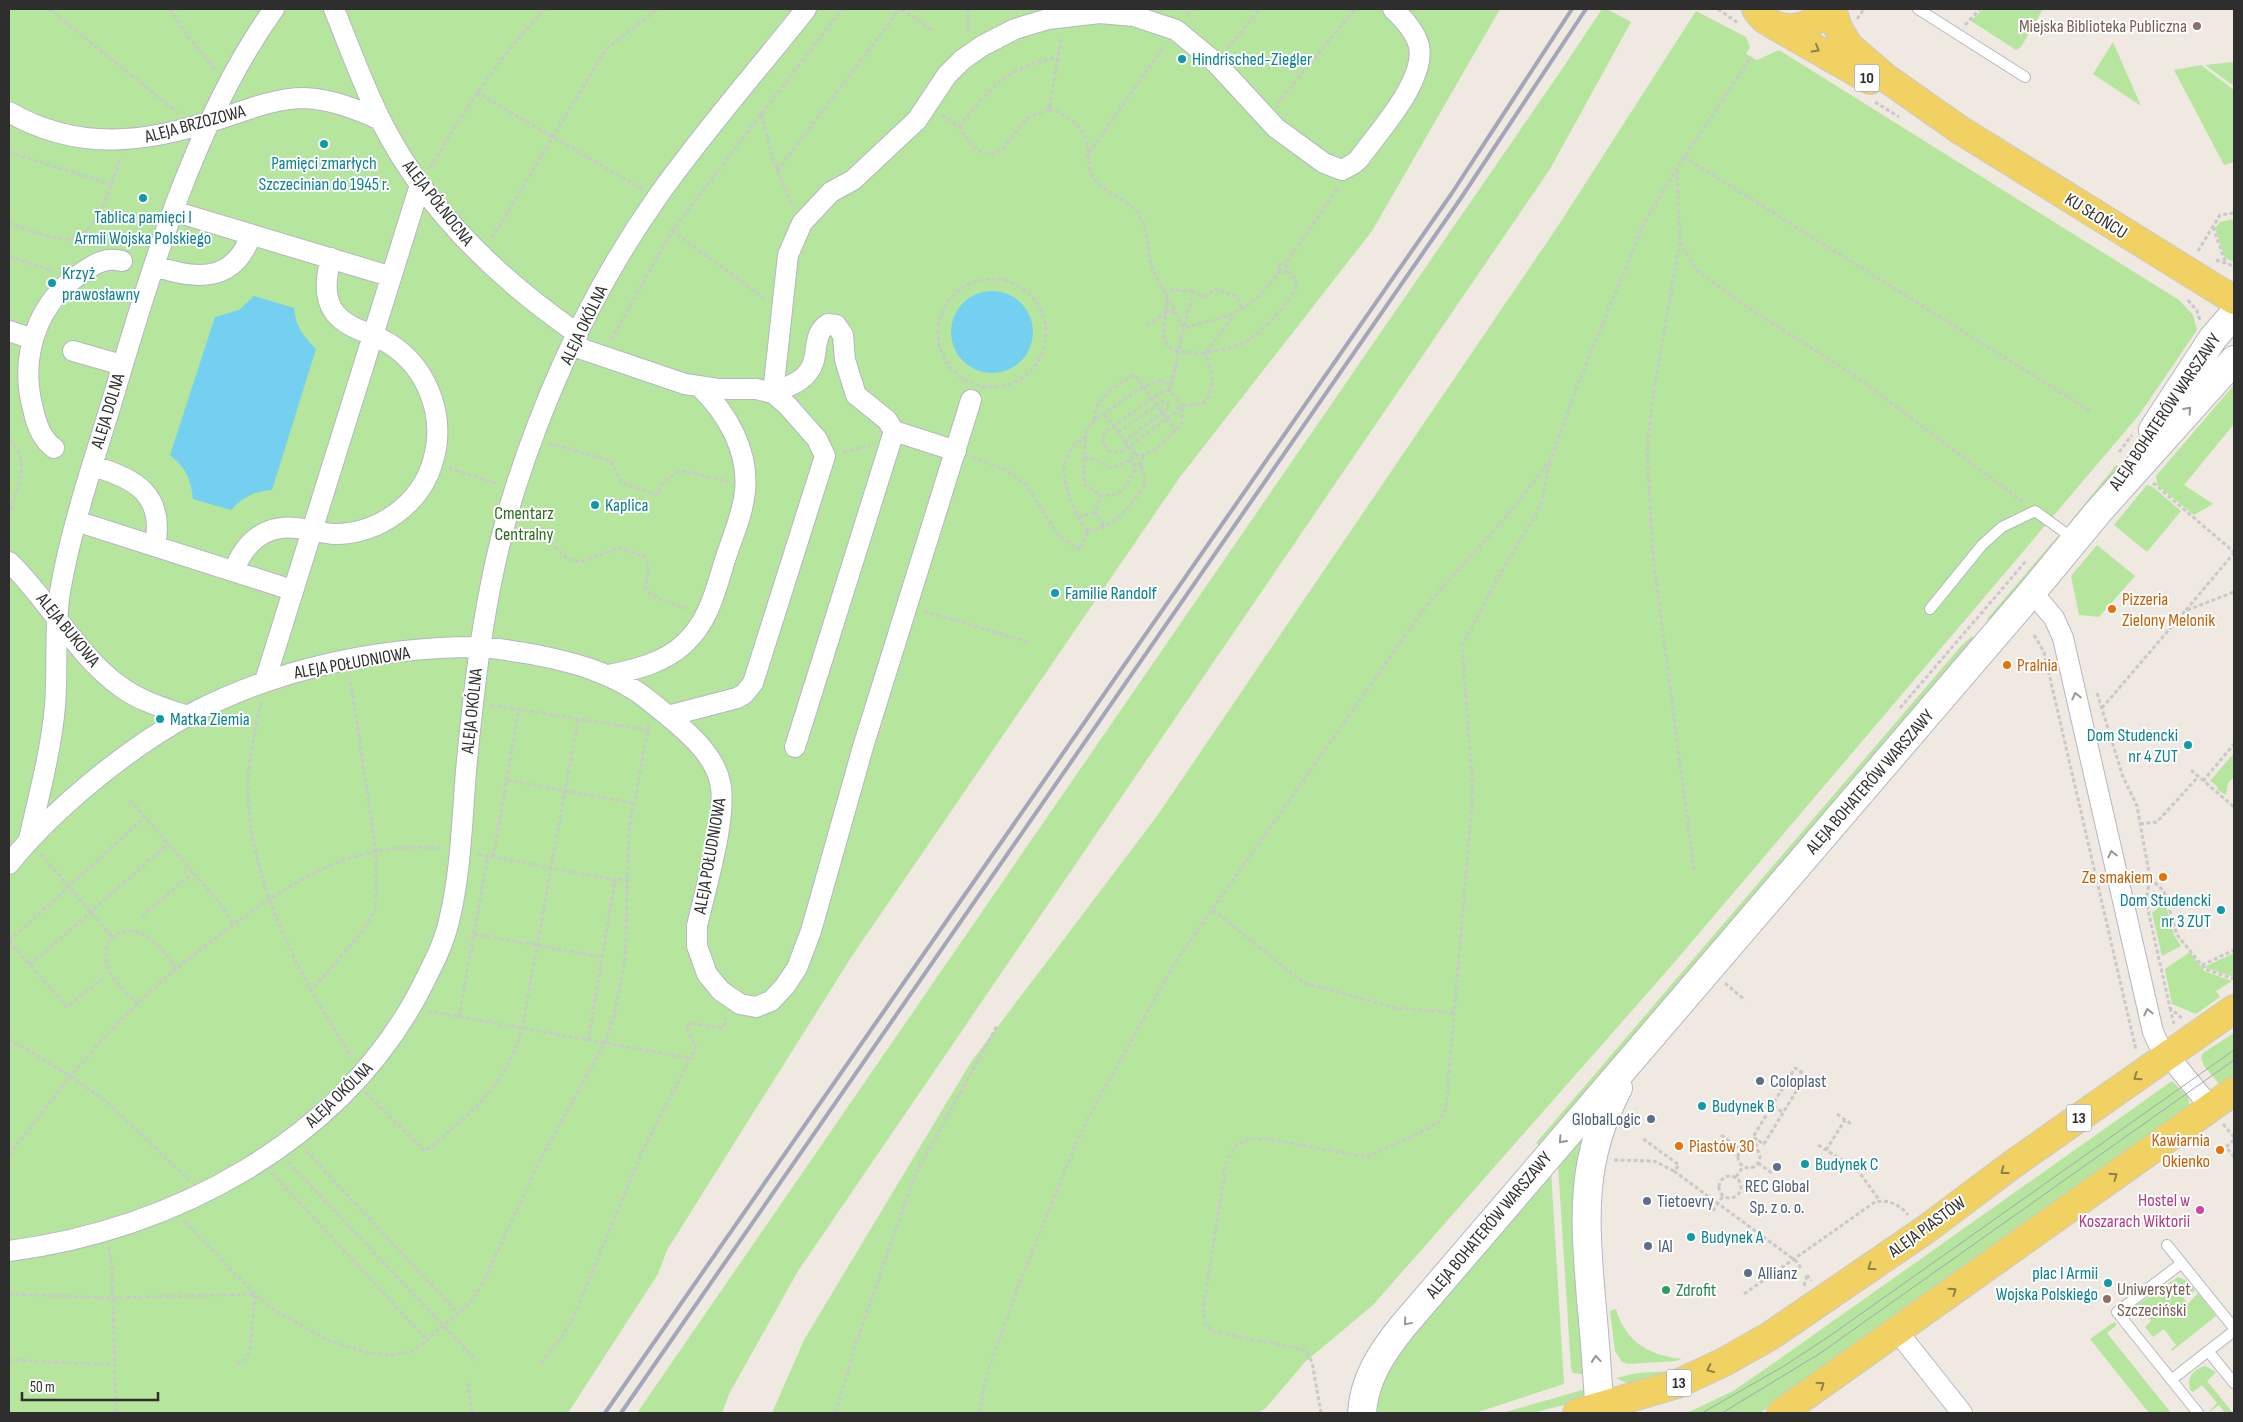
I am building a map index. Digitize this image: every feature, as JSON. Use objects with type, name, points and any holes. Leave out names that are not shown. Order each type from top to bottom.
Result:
[{"type":"main road","points":[[1761,15],[1791,28],[1805,26],[1817,19],[1827,9]]},
{"type":"main road","name":"KU SŁOŃCU","points":[[1832,9],[1838,28],[1855,53],[1886,78],[1960,130]]},
{"type":"main road","name":"KU SŁOŃCU","points":[[1761,15],[1960,130],[2234,300]]},
{"type":"main road","name":"ALEJA PIASTÓW","points":[[1592,1411],[1683,1381],[1724,1362],[1770,1336],[1925,1230],[2172,1043],[2234,1009]]},
{"type":"main road","points":[[1781,1413],[1897,1331],[2216,1115],[2234,1091]]},
{"type":"street","name":"ALEJA DOLNA","points":[[29,839],[53,729],[57,674],[57,616],[65,568],[88,460],[122,365],[142,266],[173,211],[203,124],[229,84],[249,46],[274,9]]},
{"type":"street","name":"ALEJA PÓŁNOCNA","points":[[334,9],[381,120],[420,185],[481,256],[576,340],[602,356],[666,378],[718,389],[756,388],[773,393]]},
{"type":"street","name":"ALEJA OKÓLNA","points":[[9,1251],[42,1246],[103,1231],[172,1208],[270,1156],[293,1138],[359,1078],[390,1040],[410,1008],[434,962],[445,935],[453,902],[479,646],[515,490],[534,438],[576,340],[615,264],[657,198],[806,9]]},
{"type":"street","points":[[773,393],[788,255],[802,223],[831,192],[853,180],[928,106],[947,75],[962,60],[982,46],[1015,29],[1063,12],[1116,13],[1176,30],[1216,63],[1265,118],[1300,146],[1331,167],[1342,170],[1353,164],[1407,91],[1415,76],[1420,54],[1417,41],[1409,26],[1393,9]]},
{"type":"street","name":"ALEJA BRZOZOWA","points":[[9,112],[31,124],[96,140],[128,140],[203,124],[268,103],[303,98],[339,104],[381,120]]},
{"type":"street","points":[[265,682],[389,276],[420,185]]},
{"type":"street","points":[[173,211],[389,276]]},
{"type":"street","points":[[54,448],[41,433],[31,402],[28,363],[33,339],[45,310],[70,281],[102,260],[109,259],[192,276],[217,273],[240,258],[252,235]]},
{"type":"street","points":[[234,571],[244,551],[261,534],[285,527],[335,534],[352,532],[385,521],[412,500],[426,478],[433,462],[438,437],[437,420],[428,386],[402,352],[371,334],[348,324],[332,308],[327,284],[331,258]]},
{"type":"street","name":"ALEJA BOHATERÓW WARSZAWY","points":[[2098,512],[2213,338],[2234,314]]},
{"type":"street","points":[[773,393],[801,380],[810,371],[822,330],[828,324],[836,325],[844,335],[845,360],[856,395],[887,420],[892,436],[795,747]]},
{"type":"street","points":[[9,331],[33,339]]},
{"type":"street","points":[[73,351],[122,365]]},
{"type":"street","name":"ALEJA BOHATERÓW WARSZAWY","points":[[1362,1413],[1370,1376],[1394,1337],[2032,592],[2098,512],[2234,360]]},
{"type":"street","points":[[608,675],[632,670],[674,653],[692,636],[706,615],[744,498],[746,487],[745,466],[738,443],[724,413],[700,386]]},
{"type":"street","points":[[668,716],[737,698],[749,689],[825,456],[817,439],[773,393]]},
{"type":"street","name":"ALEJA POŁUDNIOWA","points":[[9,864],[29,839],[105,773],[187,716],[265,682],[348,661],[432,650],[479,646],[546,657],[608,675],[632,688],[668,716],[706,755],[718,774],[721,784],[721,812],[697,926],[697,946],[703,964],[713,982],[729,998],[747,1006],[764,1005],[771,1002],[785,986],[807,944],[861,756],[971,400]]},
{"type":"street","points":[[892,436],[956,451]]},
{"type":"street","points":[[88,460],[128,478],[148,495],[158,520],[156,546]]},
{"type":"street","points":[[76,521],[292,590]]},
{"type":"street","name":"ALEJA BUKOWA","points":[[9,562],[57,616],[88,659],[121,688],[156,706],[187,716]]},
{"type":"street","points":[[2032,592],[2054,618],[2063,638],[2153,1032],[2158,1043],[2172,1043],[2216,1115]]},
{"type":"street","name":"ALEJA BOHATERÓW WARSZAWY","points":[[1592,1411],[1587,1183],[1593,1152],[1604,1117],[1623,1078],[1640,1050]]},
{"type":"street","points":[[1897,1331],[1962,1413]]},
{"type":"lane","points":[[1918,9],[2025,77]]},
{"type":"lane","points":[[1930,609],[1982,545],[2002,527],[2035,511],[2076,540]]},
{"type":"lane","points":[[2167,1245],[2234,1330],[2171,1380]]},
{"type":"lane","points":[[2182,1264],[2117,1312],[2198,1413]]},
{"type":"lane","points":[[2208,1351],[2234,1383]]},
{"type":"path","points":[[49,9],[203,124]]},
{"type":"path","points":[[170,9],[191,41],[229,84]]},
{"type":"path","points":[[420,185],[476,92],[517,40],[545,9]]},
{"type":"path","points":[[481,256],[606,49],[658,9]]},
{"type":"path","points":[[602,356],[672,231],[760,113],[842,9]]},
{"type":"path","points":[[778,171],[901,9],[933,31]]},
{"type":"path","points":[[1216,63],[1260,9]]},
{"type":"path","points":[[1265,118],[1355,9]]},
{"type":"path","points":[[1854,25],[1864,9]]},
{"type":"path","points":[[1959,34],[1968,19],[1980,9]]},
{"type":"path","points":[[1049,109],[1058,58],[1063,12]]},
{"type":"path","points":[[1088,154],[1176,30]]},
{"type":"path","points":[[1321,1413],[1312,1362],[1306,1350],[1212,1331],[1205,1322],[1203,1310],[1226,1163],[1236,1145],[1250,1139],[1268,1139],[1366,1156],[1415,1135],[1439,1122],[1446,1108],[1456,1013],[1473,792],[1462,645],[1500,574],[1541,505],[1551,459],[1576,389],[1644,223],[1684,157],[1751,57]]},
{"type":"path","points":[[959,127],[983,96],[1008,74],[1037,62],[1058,58]]},
{"type":"path","points":[[476,92],[657,198]]},
{"type":"path","points":[[928,106],[959,127],[973,147],[983,153],[993,154],[1002,150],[1027,118],[1049,109],[1064,115],[1083,132],[1087,140],[1091,173],[1095,180],[1126,201],[1142,220],[1146,230],[1152,265],[1184,328]]},
{"type":"path","points":[[760,113],[778,171],[802,223]]},
{"type":"path","points":[[9,223],[54,237],[77,237],[94,223],[128,140]]},
{"type":"path","points":[[9,152],[110,184]]},
{"type":"path","points":[[1684,157],[2092,412]]},
{"type":"path","points":[[1243,309],[1236,296],[1215,289],[1206,296],[1173,289],[1167,295],[1163,333],[1169,348],[1176,352],[1204,353],[1236,346],[1262,329],[1280,312],[1297,286],[1295,278],[1287,271],[1286,263],[1353,164]]},
{"type":"path","points":[[1677,168],[1680,242],[1653,394],[1647,449],[1653,557],[1694,871]]},
{"type":"path","points":[[2192,248],[2199,252],[2220,215],[2234,213]]},
{"type":"path","points":[[2213,226],[2226,264]]},
{"type":"path","points":[[672,231],[783,312]]},
{"type":"path","points":[[1680,242],[1696,270],[1746,306],[1855,376],[2035,511]]},
{"type":"path","points":[[2208,256],[2234,266]]},
{"type":"path","points":[[9,257],[59,272],[70,281]]},
{"type":"path","points":[[1184,328],[1235,314],[1243,309],[1267,288],[1279,272],[1279,264],[1286,263]]},
{"type":"path","points":[[1279,272],[1287,271]]},
{"type":"path","points":[[994,279],[1016,284],[1030,295],[1041,309],[1046,330],[1042,352],[1033,368],[1016,381],[994,387],[977,384],[957,374],[944,356],[938,335],[942,313],[954,294],[972,282],[994,279]]},
{"type":"path","points":[[1105,414],[1135,455],[1141,456],[1154,450],[1182,424],[1181,405],[1170,390],[1193,292]]},
{"type":"path","points":[[1147,326],[1166,312],[1176,313]]},
{"type":"path","points":[[1204,353],[1235,314]]},
{"type":"path","points":[[1170,390],[1163,391],[1152,398],[1105,432],[1103,442],[1109,451],[1120,453],[1176,412],[1181,405],[1204,403],[1210,396],[1212,384],[1210,366],[1204,353]]},
{"type":"path","points":[[1142,464],[1136,466],[1125,489],[1116,496],[1101,495],[1086,486],[1084,438],[1086,431],[1094,420],[1097,406],[1105,395],[1119,384],[1136,376],[1176,431]]},
{"type":"path","points":[[1094,420],[1144,386],[1160,381],[1171,385]]},
{"type":"path","points":[[1118,432],[1157,404],[1163,401],[1167,403],[1169,408],[1124,441]]},
{"type":"path","points":[[2114,457],[2138,427]]},
{"type":"path","points":[[825,456],[892,436]]},
{"type":"path","points":[[534,438],[611,461],[622,483],[657,496],[662,483],[679,471],[694,472],[746,487]]},
{"type":"path","points":[[1084,438],[1072,446],[1064,465],[1067,495],[1083,528],[1088,530],[1096,531],[1104,526],[1135,499],[1145,484],[1141,456]]},
{"type":"path","points":[[9,440],[17,449],[22,468],[9,515]]},
{"type":"path","points":[[956,451],[995,464],[1016,477],[1034,495],[1059,536],[1080,550],[1088,530]]},
{"type":"path","points":[[1084,458],[1095,459],[1111,468],[1132,460],[1135,455]]},
{"type":"path","points":[[979,1413],[987,1374],[1017,1289],[1075,1146],[1094,1107],[1176,962],[1426,606],[1505,518],[1551,459]]},
{"type":"path","points":[[1132,460],[1136,466]]},
{"type":"path","points":[[461,472],[515,490]]},
{"type":"path","points":[[2102,708],[2234,552],[2148,478]]},
{"type":"path","points":[[1095,512],[1101,495]]},
{"type":"path","points":[[1078,517],[1095,512]]},
{"type":"path","points":[[1095,512],[1104,526]]},
{"type":"path","points":[[506,525],[540,533],[568,559],[574,561],[580,562],[619,548],[644,556],[649,570],[645,587],[651,594],[706,615]]},
{"type":"path","points":[[1896,714],[2031,555]]},
{"type":"path","points":[[2185,611],[2234,592]]},
{"type":"path","points":[[907,606],[1029,642]]},
{"type":"path","points":[[2034,635],[2044,652],[2138,1058]]},
{"type":"path","points":[[310,992],[373,917],[376,903],[376,851],[348,661]]},
{"type":"path","points":[[265,682],[251,754],[249,788],[260,874],[310,992],[359,1078],[425,1151],[461,1122],[492,1088],[512,1058],[522,1028],[578,719]]},
{"type":"path","points":[[2095,686],[2123,777],[2137,806],[2150,878],[2146,901],[2170,1008],[2172,1043]]},
{"type":"path","points":[[473,702],[647,730]]},
{"type":"path","points":[[172,1208],[255,1294],[299,1326],[329,1341],[355,1350],[382,1355],[404,1354],[413,1351],[444,1326],[476,1296],[538,1164],[604,1044],[614,1016],[623,976],[628,846],[633,803],[652,704]]},
{"type":"path","points":[[493,857],[520,710]]},
{"type":"path","points":[[2203,781],[2234,744]]},
{"type":"path","points":[[2191,770],[2234,807]]},
{"type":"path","points":[[2140,824],[2157,822],[2198,777]]},
{"type":"path","points":[[507,780],[633,803]]},
{"type":"path","points":[[130,800],[218,901],[234,924]]},
{"type":"path","points":[[102,979],[67,1007],[9,941],[144,817]]},
{"type":"path","points":[[29,839],[112,937]]},
{"type":"path","points":[[30,965],[168,844]]},
{"type":"path","points":[[9,1155],[70,1076],[104,1038],[177,968],[270,898],[336,863],[376,851],[424,847],[488,856],[615,880],[628,879]]},
{"type":"path","points":[[459,1017],[488,856]]},
{"type":"path","points":[[142,916],[193,873]]},
{"type":"path","points":[[2150,878],[2164,891],[2177,935],[2202,966],[2205,969],[2234,979]]},
{"type":"path","points":[[588,1041],[615,880]]},
{"type":"path","points":[[1213,910],[1304,983],[1396,1008],[1456,1013]]},
{"type":"path","points":[[138,1004],[114,981],[109,970],[107,948],[112,937],[128,931],[142,933],[155,941],[177,968]]},
{"type":"path","points":[[474,934],[602,957]]},
{"type":"path","points":[[2202,966],[2234,950]]},
{"type":"path","points":[[1721,980],[1745,1000]]},
{"type":"path","points":[[410,1008],[689,1058]]},
{"type":"path","points":[[2170,1008],[2186,1021]]},
{"type":"path","points":[[540,1363],[562,1337],[574,1316],[634,1168],[696,1044],[686,1026],[691,1023],[720,1028],[726,1022],[725,1017],[721,1014]]},
{"type":"path","points":[[836,1413],[854,1349],[915,1175],[997,1026]]},
{"type":"path","points":[[9,1039],[70,1076],[121,1114],[202,1192]]},
{"type":"path","points":[[1795,1068],[1806,1075],[1784,1113],[1764,1144],[1753,1137],[1795,1068]]},
{"type":"path","points":[[1772,1106],[1784,1113]]},
{"type":"path","points":[[1837,1114],[1851,1124]]},
{"type":"path","points":[[2216,1115],[2234,1138],[2226,1146],[2234,1157]]},
{"type":"path","points":[[1826,1150],[1845,1120]]},
{"type":"path","points":[[1721,1135],[1740,1149]]},
{"type":"path","points":[[293,1138],[458,1313]]},
{"type":"path","points":[[1642,1138],[1679,1165],[1674,1171]]},
{"type":"path","points":[[1755,1147],[1759,1141]]},
{"type":"path","points":[[1818,1145],[1858,1169],[1880,1201]]},
{"type":"path","points":[[1745,1146],[1755,1147],[1760,1156],[1758,1163],[1753,1167],[1743,1167],[1738,1162],[1737,1156],[1740,1149],[1745,1146]]},
{"type":"path","points":[[270,1156],[444,1326],[477,1361]]},
{"type":"path","points":[[270,1156],[427,1340]]},
{"type":"path","points":[[1629,1160],[1654,1161],[1674,1171],[1794,1259],[1802,1268]]},
{"type":"path","points":[[1758,1163],[1772,1173]]},
{"type":"path","points":[[1736,1177],[1743,1167]]},
{"type":"path","points":[[1723,1196],[1718,1185],[1722,1179],[1727,1176],[1736,1177]]},
{"type":"path","points":[[1723,1196],[1732,1198],[1740,1192],[1741,1186],[1736,1177]]},
{"type":"path","points":[[1713,1211],[1723,1196]]},
{"type":"path","points":[[1744,1294],[1875,1202],[1880,1201],[1902,1207],[1912,1219]]},
{"type":"path","points":[[103,1231],[112,1265],[116,1413]]},
{"type":"path","points":[[1804,1284],[1807,1275]]},
{"type":"path","points":[[9,1294],[113,1298],[255,1294]]},
{"type":"path","points":[[236,1364],[245,1360],[250,1352],[255,1294]]},
{"type":"path","points":[[9,1360],[115,1365]]},
{"type":"path","points":[[468,1383],[472,1413]]},
{"type":"green space","name":"Cmentarz Centralny","points":[[9,9],[1500,9],[1372,231],[1180,477],[852,956],[667,1250],[658,1274],[568,1413],[9,1413]]},
{"type":"green space","points":[[1602,9],[1607,9],[1631,22],[1550,169],[798,1271],[729,1394],[722,1413],[637,1413],[1560,72]]},
{"type":"green space","points":[[1983,9],[2043,9],[2021,47],[2016,50],[1971,21]]},
{"type":"green space","points":[[1696,11],[1746,37],[1750,47],[1746,54],[1757,60],[1779,50],[2179,300],[2193,315],[2197,330],[2139,415],[1673,964],[1373,1305],[1305,1362],[1265,1409],[1256,1413],[772,1413],[804,1340],[971,1062],[1157,816],[1558,226]]},
{"type":"green space","points":[[2113,42],[2141,106],[2093,74]]},
{"type":"green space","points":[[2234,62],[2234,86],[2205,65]]},
{"type":"green space","points":[[2201,65],[2234,90],[2234,162],[2224,165],[2174,70]]},
{"type":"green space","points":[[2234,219],[2234,262],[2225,258],[2215,228],[2220,222]]},
{"type":"green space","points":[[2234,385],[2234,424],[2184,485],[2213,504],[2194,515],[2157,485],[2156,476]]},
{"type":"green space","points":[[2116,465],[2119,467],[2073,528],[2067,526]]},
{"type":"green space","points":[[2147,485],[2153,487],[2181,511],[2147,552],[2114,525]]},
{"type":"green space","points":[[2057,537],[2061,542],[1992,624],[1987,619]]},
{"type":"green space","points":[[2097,545],[2135,576],[2099,617],[2079,615],[2071,576]]},
{"type":"green space","points":[[1972,636],[1978,641],[1542,1148],[1536,1143],[1962,645]]},
{"type":"green space","points":[[2234,753],[2234,777],[2228,783],[2226,795],[2218,790],[2217,786],[2210,781]]},
{"type":"green space","points":[[2165,902],[2174,935],[2181,946],[2162,956],[2152,913]]},
{"type":"green space","points":[[2190,952],[2204,971],[2232,981],[2216,991],[2220,997],[2196,1014],[2172,1004],[2165,969]]},
{"type":"green space","points":[[2234,953],[2234,977],[2204,967]]},
{"type":"green space","points":[[2234,1033],[2234,1078],[2220,1085],[2204,1066],[2201,1058],[2203,1053]]},
{"type":"green space","points":[[2172,1081],[2188,1097],[2190,1108],[1852,1345],[1760,1413],[1687,1413],[1733,1391],[1771,1365]]},
{"type":"green space","points":[[1589,1114],[1588,1375],[1573,1373],[1571,1368],[1558,1164]]},
{"type":"green space","points":[[1551,1170],[1564,1384],[1475,1413],[1373,1413],[1388,1361]]},
{"type":"green space","points":[[2178,1277],[2187,1281],[2195,1290],[2191,1294],[2185,1287],[2179,1292],[2188,1304],[2198,1293],[2216,1316],[2172,1351],[2171,1349],[2176,1345],[2164,1329],[2153,1337],[2145,1327],[2151,1321],[2146,1313],[2138,1318],[2131,1309]]},
{"type":"green space","points":[[1616,1309],[1620,1320],[1632,1339],[1649,1351],[1659,1355],[1682,1359],[1629,1364],[1622,1362],[1615,1351],[1610,1311]]},
{"type":"green space","points":[[2114,1322],[2117,1325],[2107,1333],[2171,1413],[2149,1413],[2090,1339]]},
{"type":"green space","points":[[2205,1366],[2216,1372],[2207,1381],[2233,1413],[2225,1413],[2219,1405],[2208,1413],[2217,1403],[2202,1385],[2193,1392],[2190,1390],[2190,1377],[2197,1369]]},
{"type":"green space","points":[[1672,1371],[1629,1384],[1616,1378],[1637,1373]]},
{"type":"green space","points":[[1586,1389],[1588,1399],[1532,1413],[1502,1413]]},
{"type":"water","points":[[992,291],[1008,294],[1021,303],[1030,316],[1033,332],[1030,348],[1021,361],[1008,370],[992,373],[976,370],[963,361],[954,348],[951,332],[954,316],[963,303],[976,294]]},
{"type":"water","points":[[254,296],[294,308],[296,320],[301,331],[316,349],[272,490],[249,496],[231,510],[193,499],[187,474],[170,455],[215,317],[239,310]]},
{"type":"tram line","points":[[1702,1413],[1784,1366],[1831,1335],[2234,1050]]},
{"type":"tram line","points":[[1722,1413],[1819,1354],[2234,1060]]},
{"type":"railway","points":[[605,1413],[1452,193],[1572,9]]},
{"type":"railway","points":[[621,1413],[1461,198],[1586,9]]},
{"type":"place","name":"Miejska Biblioteka Publiczna","points":[[2197,26]]},
{"type":"place","name":"Hindrisched-Ziegler","points":[[1182,59]]},
{"type":"place","name":"Pamięci zmarłych Szczecinian do 1945 r.","points":[[324,144]]},
{"type":"place","name":"Tablica pamięci I Armii Wojska Polskiego","points":[[143,198]]},
{"type":"place","name":"Krzyż prawosławny","points":[[52,283]]},
{"type":"place","name":"Kaplica","points":[[595,505]]},
{"type":"place","name":"Familie Randolf","points":[[1055,593]]},
{"type":"place","name":"Pizzeria Zielony Melonik","points":[[2112,609]]},
{"type":"place","name":"Pralnia","points":[[2007,665]]},
{"type":"place","name":"Matka Ziemia","points":[[160,719]]},
{"type":"place","name":"Dom Studencki nr 4 ZUT","points":[[2188,745]]},
{"type":"place","name":"Ze smakiem","points":[[2163,877]]},
{"type":"place","name":"Dom Studencki nr 3 ZUT","points":[[2221,910]]},
{"type":"place","name":"Coloplast","points":[[1760,1081]]},
{"type":"place","name":"Budynek B","points":[[1702,1106]]},
{"type":"place","name":"GlobalLogic","points":[[1651,1119]]},
{"type":"place","name":"Piastów 30","points":[[1679,1146]]},
{"type":"place","name":"Kawiarnia Okienko","points":[[2220,1150]]},
{"type":"place","name":"Budynek C","points":[[1805,1164]]},
{"type":"place","name":"REC Global Sp. z o. o.","points":[[1777,1167]]},
{"type":"place","name":"Tietoevry","points":[[1647,1201]]},
{"type":"place","name":"Hostel w Koszarach Wiktorii","points":[[2200,1210]]},
{"type":"place","name":"Budynek A","points":[[1691,1237]]},
{"type":"place","name":"IAI","points":[[1648,1246]]},
{"type":"place","name":"Allianz","points":[[1748,1273]]},
{"type":"place","name":"plac I Armii Wojska Polskiego","points":[[2108,1283]]},
{"type":"place","name":"Zdrofit","points":[[1666,1290]]},
{"type":"place","name":"Uniwersytet Szczeciński","points":[[2107,1299]]}]
